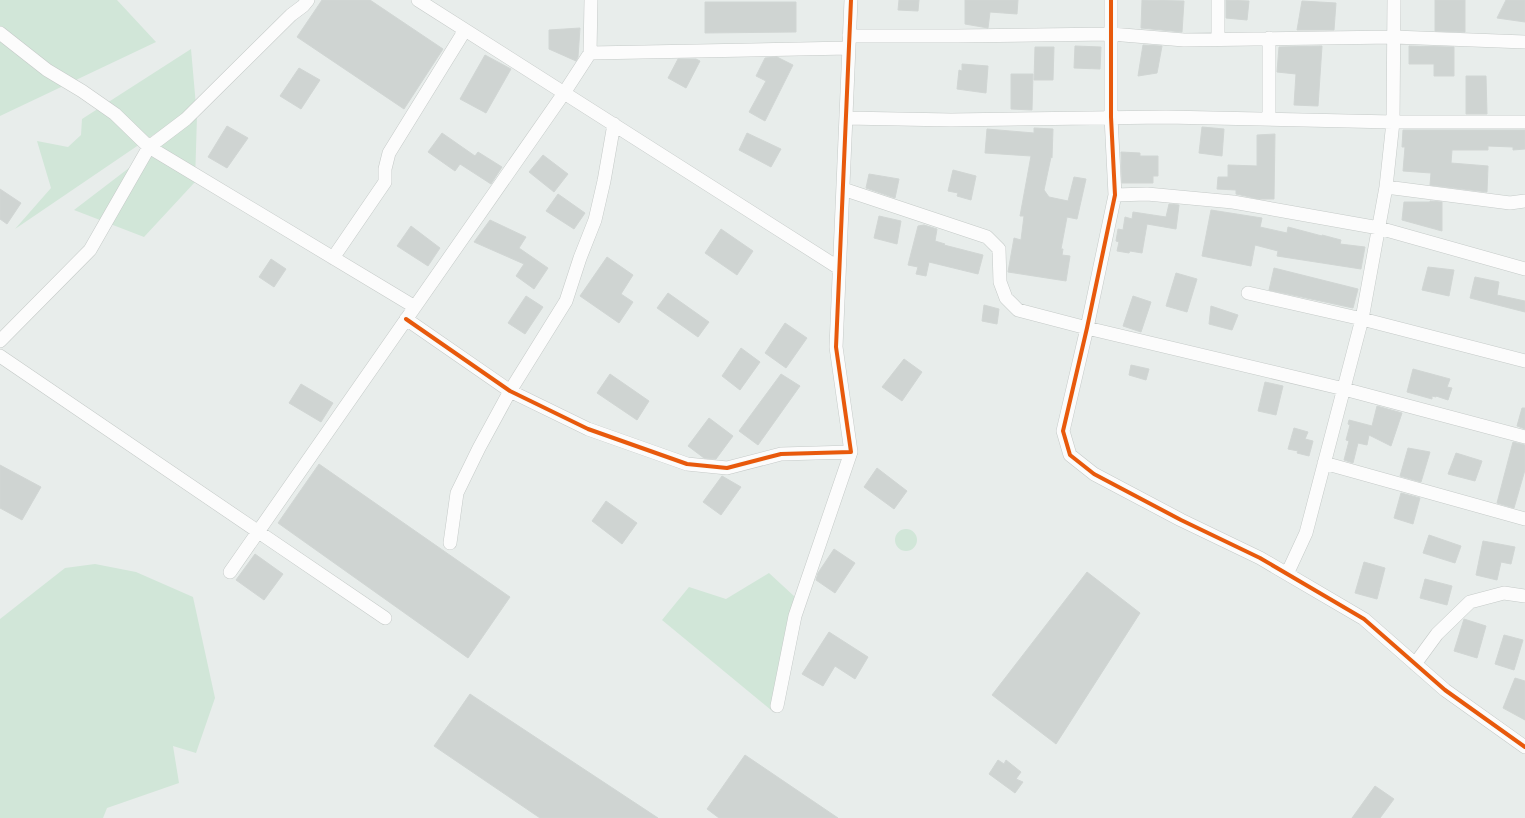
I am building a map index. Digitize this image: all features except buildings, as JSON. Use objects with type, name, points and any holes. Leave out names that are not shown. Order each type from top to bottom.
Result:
[{"type":"street","points":[[0,341],[90,250],[149,147],[186,119],[308,0]]},
{"type":"street","points":[[418,0],[839,268]]},
{"type":"street","points":[[230,572],[564,93],[590,53],[591,0]]},
{"type":"street","points":[[777,706],[795,616],[850,452],[836,347],[851,0]]},
{"type":"street","points":[[1112,0],[1111,117],[1115,194],[1087,328],[1063,431],[1070,455],[1094,474],[1181,520],[1260,558],[1364,619],[1445,690],[1525,747]]},
{"type":"street","points":[[1218,0],[1218,39]]},
{"type":"street","points":[[1287,574],[1306,533],[1362,319],[1379,228],[1386,187],[1393,122],[1394,0]]},
{"type":"street","points":[[333,258],[385,182],[385,169],[389,153],[465,30]]},
{"type":"street","points":[[0,33],[47,70],[82,91],[115,114],[149,147],[415,307]]},
{"type":"street","points":[[590,53],[957,36],[1111,34],[1184,40],[1394,37],[1525,42]]},
{"type":"street","points":[[1269,38],[1269,118]]},
{"type":"street","points":[[846,118],[951,120],[1111,117],[1269,118],[1393,122],[1525,122]]},
{"type":"street","points":[[450,542],[457,493],[479,448],[510,391],[566,301],[580,258],[595,220],[604,181],[614,124]]},
{"type":"street","points":[[1386,187],[1510,203],[1525,201]]},
{"type":"street","points":[[843,189],[987,237],[999,249],[1000,282],[1006,298],[1018,310],[1087,328],[1344,389],[1525,437]]},
{"type":"street","points":[[1115,194],[1147,194],[1233,202],[1379,228],[1525,269]]},
{"type":"street","points":[[1248,293],[1362,319],[1525,361]]},
{"type":"street","points":[[406,320],[510,391],[588,429],[687,464],[727,468],[781,454],[850,452]]},
{"type":"street","points":[[0,356],[385,618]]},
{"type":"street","points":[[1324,463],[1525,519]]},
{"type":"street","points":[[1415,664],[1437,634],[1470,602],[1504,593],[1525,596]]},
{"type":"green space","points":[[0,0],[117,0],[156,42],[0,116]]},
{"type":"green space","points":[[191,49],[196,106],[15,229],[51,188],[37,141],[68,147],[81,135],[82,119]]},
{"type":"green space","points":[[197,116],[195,182],[144,237],[74,210]]},
{"type":"green space","points":[[906,529],[914,532],[917,540],[914,548],[906,551],[898,548],[895,540],[898,532]]},
{"type":"green space","points":[[95,564],[136,572],[193,597],[215,698],[196,753],[173,746],[179,783],[107,808],[103,818],[0,818],[0,619],[65,568]]},
{"type":"green space","points":[[769,573],[795,597],[771,710],[662,620],[689,587],[726,599]]},
{"type":"cycle path","points":[[406,319],[510,391],[588,429],[687,464],[727,468],[781,454],[851,452],[836,347],[851,0]]},
{"type":"cycle path","points":[[1111,0],[1111,117],[1115,195],[1087,328],[1063,431],[1070,455],[1094,474],[1181,520],[1260,558],[1364,619],[1445,690],[1525,747]]}]
